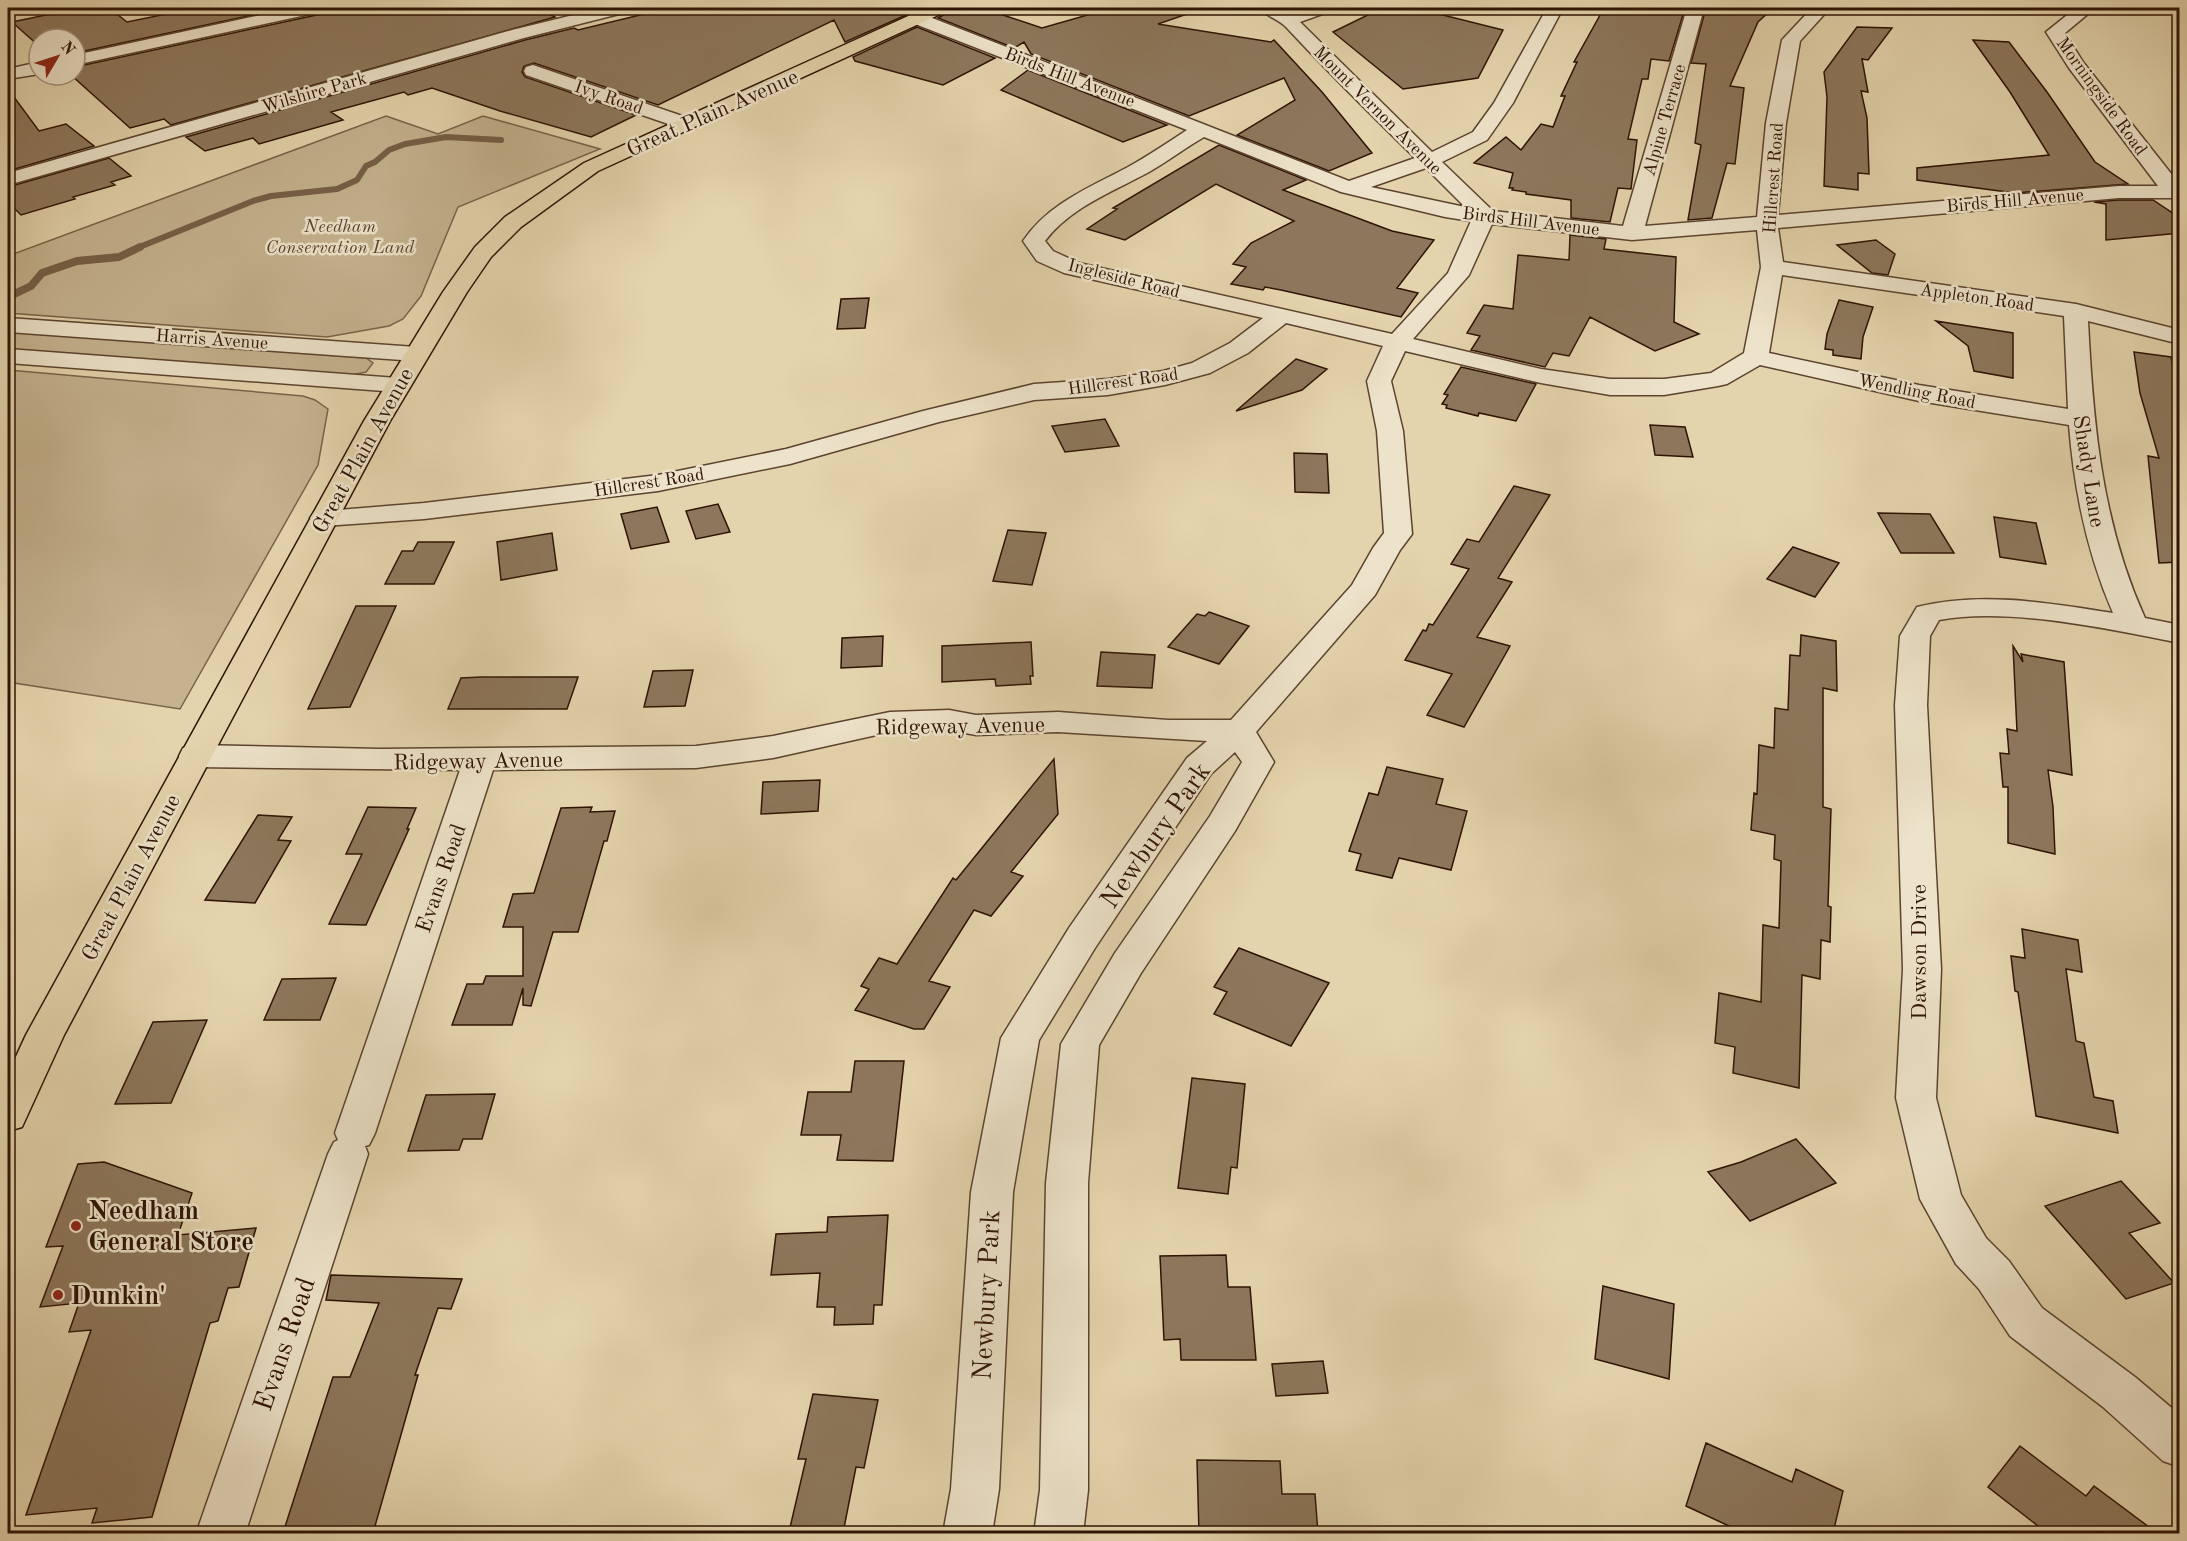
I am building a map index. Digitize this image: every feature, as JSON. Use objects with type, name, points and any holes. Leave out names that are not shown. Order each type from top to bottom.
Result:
[{"type":"main road","name":"Great Plain Avenue","points":[[8,1115],[45,1035],[397,385],[483,252],[513,222],[591,167],[928,13]]},
{"type":"street","points":[[8,10],[22,8]]},
{"type":"street","points":[[87,57],[315,8]]},
{"type":"street","name":"Wilshire Park","points":[[8,179],[518,34],[621,8]]},
{"type":"street","name":"Mount Vernon Avenue","points":[[1269,8],[1289,20],[1321,55],[1485,215]]},
{"type":"street","points":[[1289,20],[1322,8]]},
{"type":"street","points":[[1348,188],[1430,160],[1480,136],[1503,103],[1555,8]]},
{"type":"street","name":"Alpine Terrace","points":[[1632,233],[1696,8]]},
{"type":"street","name":"Hillcrest Road","points":[[1756,357],[1772,267],[1767,223],[1776,123],[1791,39],[1821,8]]},
{"type":"street","name":"Morningside Road","points":[[2086,8],[2055,32],[2075,64],[2177,192]]},
{"type":"street","name":"Birds Hill Avenue","points":[[928,13],[1348,188],[1446,211],[1547,225],[1632,233],[2119,192],[2177,192]]},
{"type":"street","points":[[8,74],[27,70]]},
{"type":"street","name":"Ivy Road","points":[[533,71],[684,123]]},
{"type":"street","name":"Ingleside Road","points":[[1203,129],[1143,166],[1059,212],[1042,228],[1034,241],[1045,256],[1072,268],[1282,315]]},
{"type":"street","points":[[1239,731],[1365,589],[1387,548],[1398,534],[1390,431],[1379,381],[1398,341],[1458,275],[1485,215]]},
{"type":"street","name":"Appleton Road","points":[[1772,267],[2076,311],[2180,337]]},
{"type":"street","name":"Shady Lane","points":[[2076,311],[2080,419],[2100,534],[2117,593],[2133,624]]},
{"type":"street","points":[[1282,315],[1541,376],[1610,387],[1664,387],[1718,379],[1756,357]]},
{"type":"street","name":"Hillcrest Road","points":[[324,518],[424,511],[658,483],[790,456],[932,416],[1035,392],[1108,387],[1166,378],[1201,368],[1239,348],[1282,315]]},
{"type":"street","name":"Harris Avenue","points":[[8,325],[416,354]]},
{"type":"street","name":"Harris Avenue","points":[[8,356],[397,385]]},
{"type":"street","name":"Wendling Road","points":[[1756,357],[1919,393],[2080,419]]},
{"type":"street","name":"Dawson Drive","points":[[2180,634],[2133,624],[1997,606],[1958,606],[1929,613],[1915,636],[1911,705],[1922,969],[1916,1098],[1941,1199],[1971,1251],[1994,1275],[2026,1322],[2119,1392],[2180,1445]]},
{"type":"street","name":"Ridgeway Avenue","points":[[195,756],[380,760],[696,757],[774,747],[890,722],[949,720],[976,725],[1058,722],[1168,730],[1239,731]]},
{"type":"street","name":"Newbury Park","points":[[968,1533],[975,1489],[992,1192],[1020,1038],[1082,938],[1199,766],[1239,731],[1258,762],[1223,823],[1128,963],[1080,1044],[1066,1183],[1064,1490],[1058,1533]]},
{"type":"street","name":"Evans Road","points":[[220,1533],[480,760]]},
{"type":"green space","name":"Needham Conservation Land","points":[[386,116],[438,134],[483,116],[600,149],[458,207],[421,296],[403,319],[389,326],[327,337],[8,313],[8,256]]},
{"type":"green space","points":[[8,331],[366,358],[373,363],[366,372],[352,375],[8,349]]},
{"type":"green space","points":[[8,370],[303,396],[315,400],[328,409],[318,465],[180,709],[8,682]]},
{"type":"building","points":[[80,8],[109,8],[127,22],[196,8],[285,8],[87,50],[87,27],[27,27],[27,35],[12,22]]},
{"type":"building","points":[[326,8],[537,8],[555,17],[171,125],[164,119],[130,128],[84,87],[87,87],[87,64],[321,14]]},
{"type":"building","points":[[669,8],[922,8],[845,42],[834,20],[658,105],[534,63],[524,66],[522,72],[525,77],[636,115],[591,137],[500,111],[432,88],[408,95],[404,92],[331,112],[343,120],[259,144],[253,138],[205,151],[186,137],[525,40]]},
{"type":"building","points":[[950,8],[982,8],[1042,28],[1112,8],[1193,8],[1193,12],[1158,24],[1271,42],[1274,40],[1322,92],[1372,153],[1329,171],[1237,135],[1295,100],[1284,78],[1189,116],[1031,54],[1024,42],[1014,48],[938,18],[947,13]]},
{"type":"building","points":[[1382,8],[1415,8],[1503,30],[1478,78],[1403,89],[1333,32]]},
{"type":"building","points":[[1604,8],[1685,8],[1669,61],[1651,59],[1648,79],[1642,79],[1628,139],[1637,140],[1631,189],[1618,188],[1610,222],[1571,218],[1571,200],[1512,190],[1513,188],[1509,188],[1513,173],[1474,163],[1506,137],[1521,150],[1541,124],[1553,127],[1565,96],[1561,96],[1577,62],[1574,62]]},
{"type":"building","points":[[1706,8],[1773,8],[1758,22],[1730,86],[1744,88],[1735,164],[1727,163],[1712,218],[1688,220],[1701,145],[1695,143],[1706,64],[1691,63]]},
{"type":"building","points":[[917,27],[995,58],[943,85],[855,61],[853,57]]},
{"type":"building","points":[[1857,27],[1892,28],[1868,60],[1862,59],[1868,92],[1861,91],[1867,118],[1869,174],[1858,173],[1858,190],[1824,186],[1827,97],[1824,72]]},
{"type":"building","points":[[1973,40],[2009,42],[2095,162],[2128,184],[2015,193],[1917,180],[1917,168],[2049,155],[2010,92]]},
{"type":"building","points":[[1028,70],[1167,125],[1123,142],[1001,90]]},
{"type":"building","points":[[8,89],[39,131],[66,124],[94,146],[8,171]]},
{"type":"building","points":[[1219,145],[1306,180],[1283,190],[1392,231],[1434,240],[1397,288],[1418,293],[1401,317],[1281,290],[1265,287],[1263,290],[1231,284],[1246,267],[1233,264],[1251,243],[1294,221],[1216,184],[1125,240],[1087,229],[1117,209],[1113,208]]},
{"type":"building","points":[[109,158],[131,176],[111,182],[115,185],[21,215],[8,202],[8,187]]},
{"type":"building","points":[[2153,200],[2180,218],[2180,233],[2106,240],[2106,204],[2094,202]]},
{"type":"building","points":[[1570,235],[1606,239],[1604,249],[1676,257],[1674,322],[1699,334],[1655,351],[1590,317],[1569,356],[1553,353],[1545,367],[1471,350],[1480,336],[1467,333],[1484,305],[1513,309],[1518,255],[1569,260]]},
{"type":"building","points":[[1876,240],[1895,254],[1888,275],[1872,273],[1837,245]]},
{"type":"building","points":[[869,298],[865,328],[837,329],[841,299]]},
{"type":"building","points":[[1839,300],[1873,307],[1863,337],[1861,359],[1833,355],[1833,350],[1825,349],[1827,334]]},
{"type":"building","points":[[1936,321],[2013,333],[2013,378],[1974,371],[1968,346]]},
{"type":"building","points":[[2134,352],[2171,357],[2174,373],[2180,373],[2180,562],[2159,563],[2148,456],[2159,458],[2140,393]]},
{"type":"building","points":[[1296,359],[1327,369],[1302,390],[1236,411]]},
{"type":"building","points":[[1461,367],[1536,384],[1516,421],[1479,413],[1478,416],[1446,408],[1447,405],[1442,404],[1448,395],[1444,394]]},
{"type":"building","points":[[1105,419],[1119,446],[1065,452],[1052,426]]},
{"type":"building","points":[[1650,425],[1685,427],[1693,457],[1655,455]]},
{"type":"building","points":[[1294,453],[1327,454],[1329,493],[1295,492]]},
{"type":"building","points":[[1514,486],[1550,495],[1498,578],[1512,582],[1477,637],[1510,646],[1464,727],[1427,715],[1452,674],[1405,660],[1423,630],[1426,631],[1429,624],[1433,625],[1469,569],[1451,564],[1467,539],[1479,542]]},
{"type":"building","points":[[718,504],[730,532],[696,539],[686,511]]},
{"type":"building","points":[[657,507],[669,542],[631,549],[621,514]]},
{"type":"building","points":[[1878,513],[1930,514],[1954,553],[1901,553]]},
{"type":"building","points":[[1994,517],[2036,523],[2046,564],[2000,557]]},
{"type":"building","points":[[1008,530],[1046,533],[1032,585],[993,581]]},
{"type":"building","points":[[552,533],[557,570],[501,580],[497,542]]},
{"type":"building","points":[[418,542],[454,542],[434,584],[385,584],[402,551],[413,551]]},
{"type":"building","points":[[1793,547],[1839,563],[1815,597],[1767,579]]},
{"type":"building","points":[[356,606],[396,606],[350,707],[308,709]]},
{"type":"building","points":[[1209,612],[1249,626],[1219,664],[1168,647],[1197,614],[1205,616]]},
{"type":"building","points":[[1801,635],[1836,641],[1837,691],[1823,688],[1823,807],[1831,809],[1828,906],[1831,907],[1830,942],[1821,940],[1820,979],[1802,975],[1799,1088],[1733,1073],[1735,1047],[1715,1043],[1719,993],[1761,1002],[1763,925],[1779,928],[1781,861],[1774,859],[1775,835],[1751,830],[1754,793],[1757,794],[1759,745],[1774,748],[1775,708],[1788,710],[1790,655],[1800,656]]},
{"type":"building","points":[[883,636],[882,666],[841,668],[842,638]]},
{"type":"building","points":[[1031,642],[1033,676],[1030,676],[1031,684],[996,686],[995,679],[942,682],[942,646]]},
{"type":"building","points":[[2013,646],[2023,662],[2021,654],[2064,662],[2072,775],[2048,770],[2053,807],[2055,854],[2008,843],[2008,787],[2003,787],[2000,753],[2009,754],[2007,729],[2017,731]]},
{"type":"building","points":[[1101,652],[1155,655],[1152,688],[1097,686]]},
{"type":"building","points":[[693,670],[685,706],[644,707],[653,671]]},
{"type":"building","points":[[578,677],[567,709],[448,709],[461,678]]},
{"type":"building","points":[[1054,759],[1058,814],[1011,872],[1023,876],[991,916],[974,910],[929,981],[950,987],[924,1029],[914,1029],[855,1010],[869,989],[861,986],[879,958],[897,964],[953,878],[956,880]]},
{"type":"building","points":[[1387,767],[1443,779],[1436,804],[1467,811],[1451,870],[1399,858],[1392,878],[1356,870],[1361,854],[1349,851],[1369,793],[1378,795]]},
{"type":"building","points":[[820,780],[818,811],[761,814],[763,782]]},
{"type":"building","points":[[368,807],[416,808],[407,829],[409,829],[366,925],[329,924],[362,854],[346,854]]},
{"type":"building","points":[[592,807],[590,812],[615,811],[607,841],[604,841],[578,932],[553,932],[531,1006],[523,1005],[523,988],[512,1025],[452,1025],[467,984],[483,984],[486,976],[523,976],[523,927],[503,927],[513,894],[534,893],[561,808]]},
{"type":"building","points":[[258,815],[292,817],[278,840],[291,841],[255,903],[205,900]]},
{"type":"building","points":[[2022,929],[2078,940],[2082,972],[2066,969],[2076,1041],[2084,1043],[2094,1097],[2113,1101],[2118,1133],[2036,1116],[2011,956],[2025,958]]},
{"type":"building","points":[[1239,948],[1329,983],[1291,1046],[1214,1014],[1227,992],[1214,987]]},
{"type":"building","points":[[336,978],[320,1020],[264,1020],[282,979]]},
{"type":"building","points":[[207,1020],[171,1103],[115,1104],[153,1022]]},
{"type":"building","points":[[855,1061],[904,1061],[893,1161],[837,1160],[841,1135],[801,1135],[808,1092],[851,1092]]},
{"type":"building","points":[[1192,1078],[1245,1084],[1237,1168],[1231,1167],[1228,1194],[1178,1188]]},
{"type":"building","points":[[495,1094],[482,1139],[463,1139],[459,1150],[408,1151],[426,1095]]},
{"type":"building","points":[[1796,1139],[1836,1183],[1750,1221],[1708,1172],[1741,1162]]},
{"type":"building","points":[[104,1162],[192,1193],[178,1235],[256,1228],[239,1287],[228,1288],[218,1321],[210,1323],[152,1517],[92,1523],[97,1508],[26,1515],[91,1330],[69,1332],[79,1303],[40,1307],[63,1246],[46,1247],[78,1164]]},
{"type":"building","points":[[2121,1181],[2160,1223],[2129,1233],[2174,1283],[2126,1299],[2045,1206]]},
{"type":"building","points":[[888,1215],[882,1305],[874,1305],[873,1324],[834,1325],[835,1307],[817,1307],[820,1273],[771,1275],[776,1234],[827,1232],[828,1217]]},
{"type":"building","points":[[1226,1255],[1228,1287],[1250,1287],[1256,1360],[1181,1360],[1180,1339],[1164,1340],[1160,1256]]},
{"type":"building","points":[[331,1275],[462,1279],[451,1309],[438,1308],[415,1375],[418,1375],[373,1533],[283,1533],[333,1377],[350,1377],[379,1303],[326,1300]]},
{"type":"building","points":[[1603,1286],[1674,1304],[1669,1379],[1595,1359]]},
{"type":"building","points":[[1323,1361],[1328,1393],[1276,1396],[1272,1364]]},
{"type":"building","points":[[813,1394],[878,1400],[864,1468],[856,1467],[843,1533],[789,1532],[806,1459],[798,1459]]},
{"type":"building","points":[[1706,1443],[1792,1482],[1796,1469],[1843,1491],[1833,1533],[1744,1533],[1686,1506]]},
{"type":"building","points":[[2020,1446],[2086,1496],[2094,1486],[2157,1533],[2047,1533],[1988,1487]]},
{"type":"building","points":[[1197,1460],[1280,1461],[1282,1494],[1315,1494],[1318,1533],[1199,1533]]},
{"type":"waterway","points":[[137,248],[253,201],[271,196],[337,189],[357,180],[366,166],[375,162],[389,150],[405,144],[446,137],[501,140]]},
{"type":"waterway","points":[[8,297],[31,286],[42,273],[77,261],[119,257],[140,247]]},
{"type":"place","name":"Needham General Store","points":[[76,1226]]},
{"type":"place","name":"Dunkin'","points":[[58,1295]]}]
